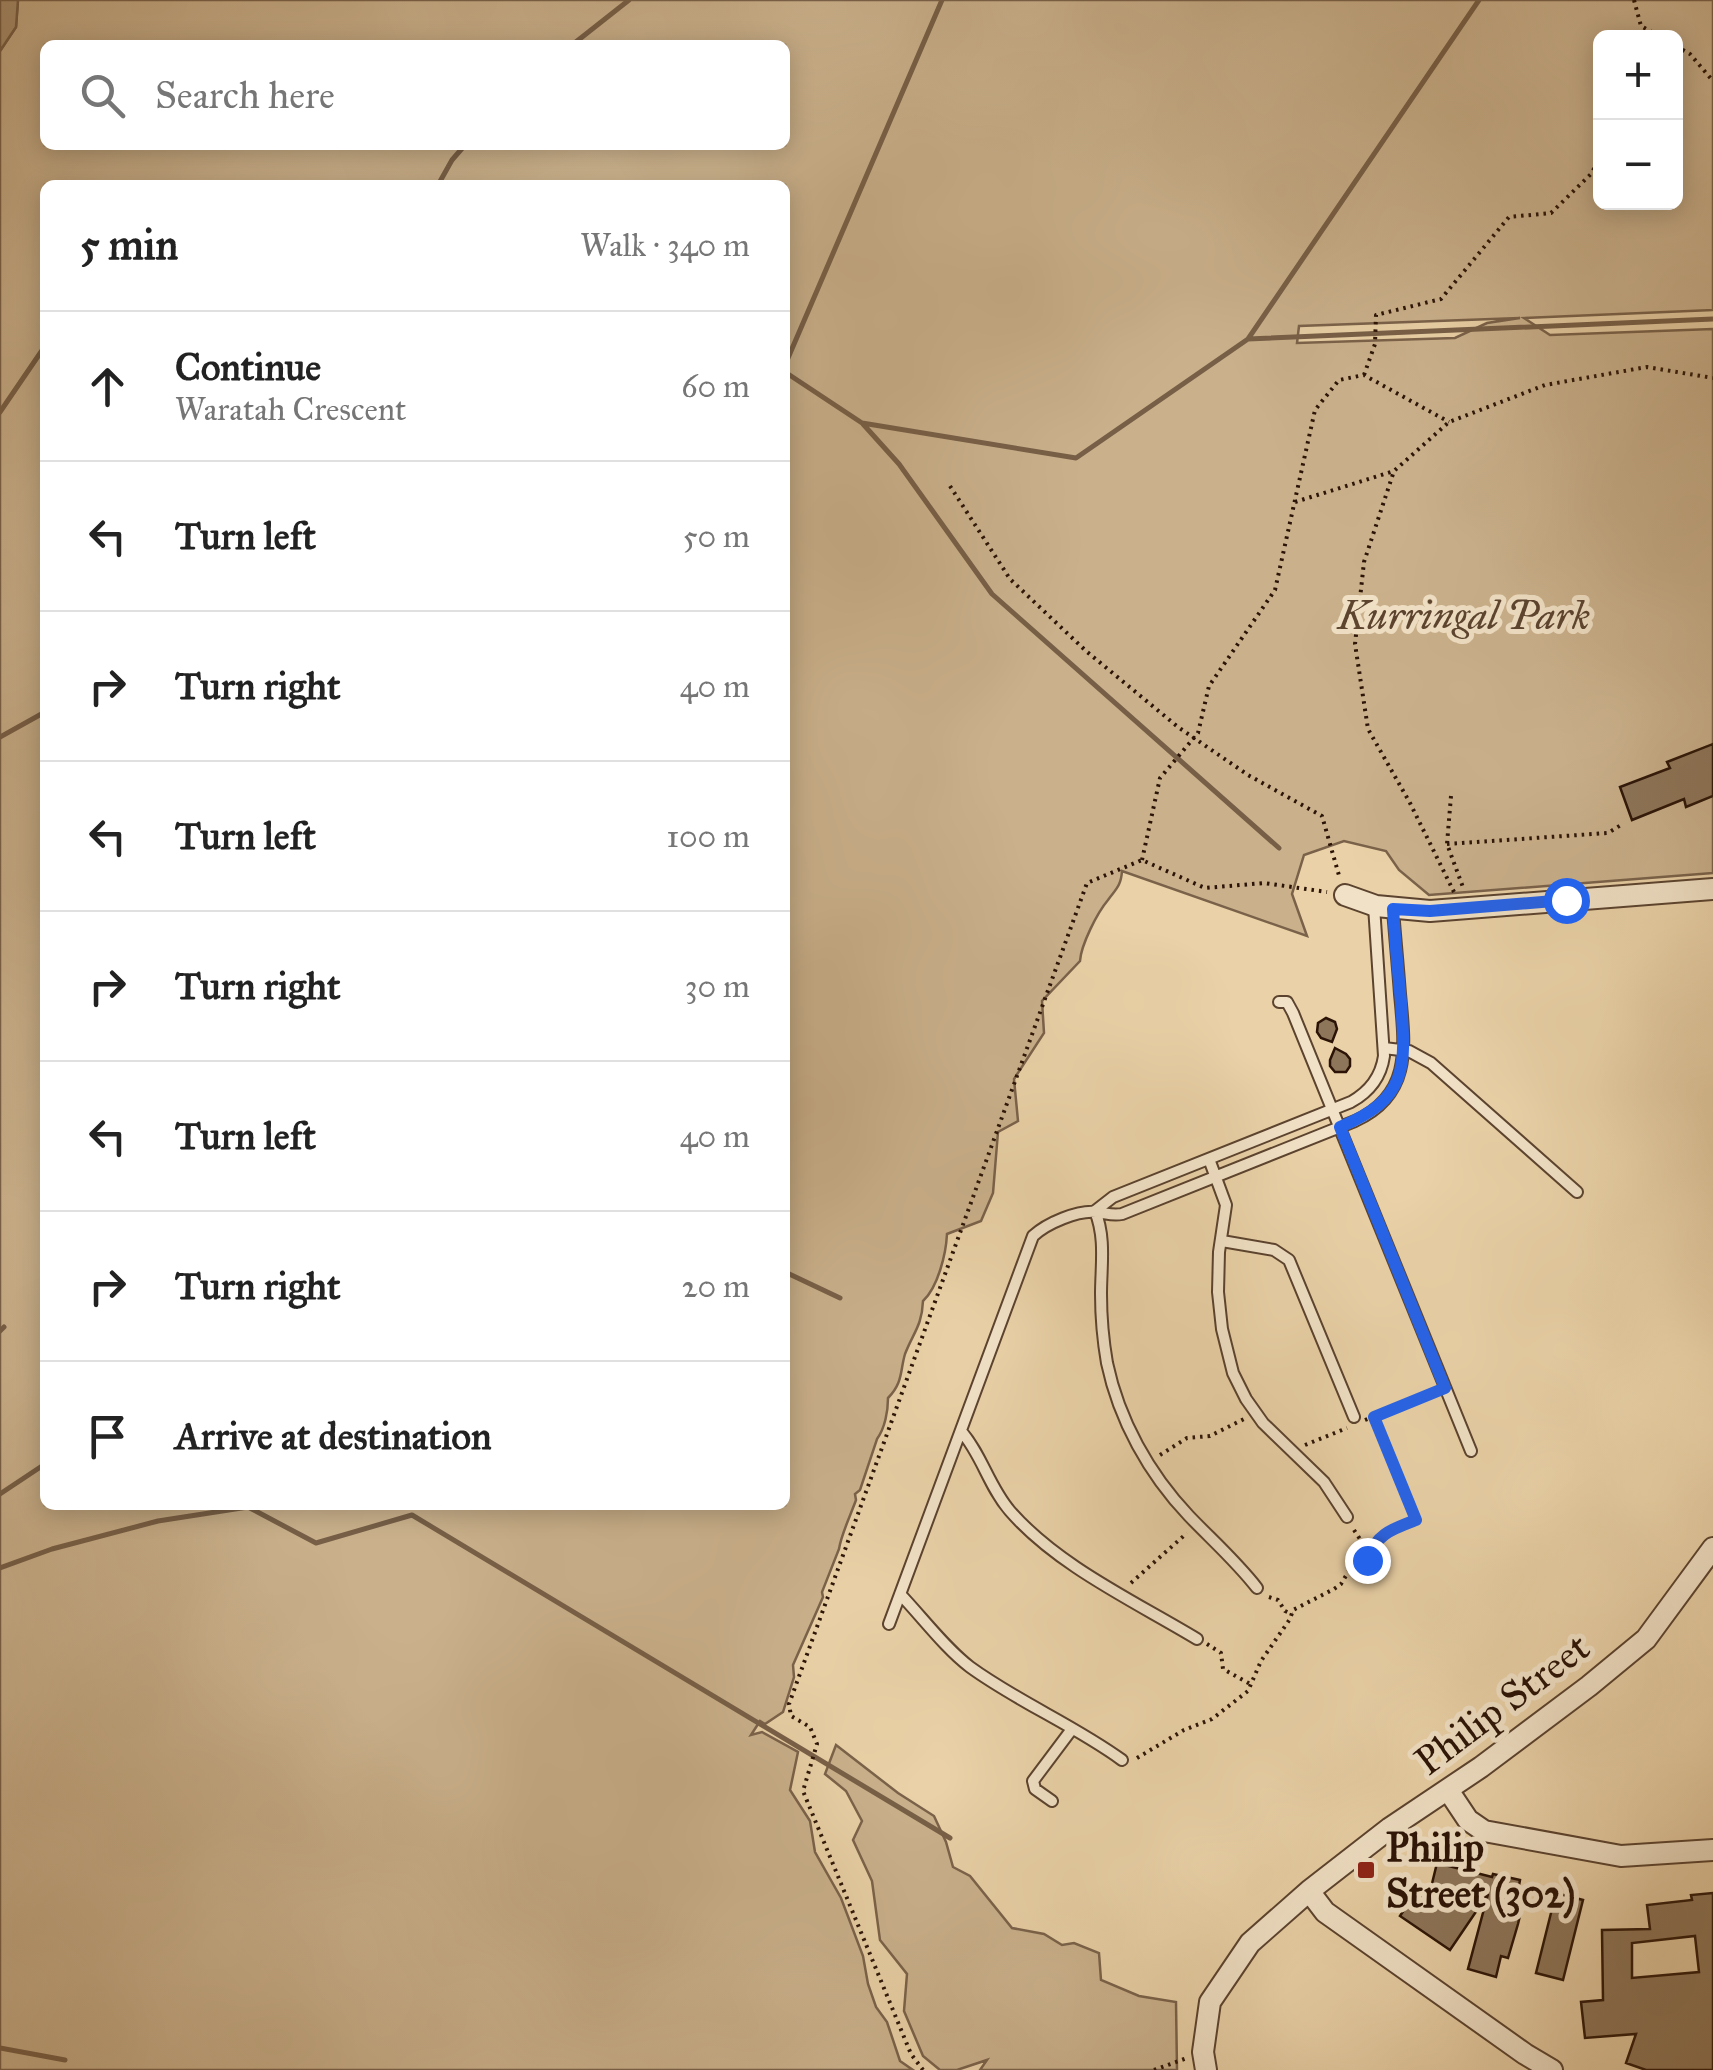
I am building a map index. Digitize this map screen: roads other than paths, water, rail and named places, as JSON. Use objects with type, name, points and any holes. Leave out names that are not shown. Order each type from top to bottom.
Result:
[{"type":"street","points":[[1345,895],[1384,907],[1430,911],[1713,890]]},
{"type":"street","name":"Philip Street","points":[[1205,2061],[1210,2002],[1250,1944],[1309,1891],[1390,1828],[1590,1686],[1646,1639],[1713,1548]]},
{"type":"street","points":[[1448,1790],[1468,1820],[1484,1831],[1622,1856],[1713,1850]]},
{"type":"street","points":[[1309,1891],[1325,1912],[1552,2070]]},
{"type":"lane","points":[[1095,1212],[1114,1196],[1356,1100],[1371,1086],[1381,1071],[1384,1048],[1384,907]]},
{"type":"lane","points":[[889,1624],[1033,1236],[1042,1228],[1080,1213],[1122,1214],[1340,1127],[1369,1114],[1385,1100],[1398,1080],[1404,1050],[1384,907]]},
{"type":"lane","points":[[1279,1002],[1289,1004],[1471,1452]]},
{"type":"lane","points":[[1384,1048],[1404,1050],[1431,1063],[1577,1192]]},
{"type":"lane","points":[[1209,1158],[1226,1204],[1218,1292],[1233,1372],[1272,1434],[1324,1482],[1347,1517]]},
{"type":"lane","points":[[1095,1212],[1102,1238],[1102,1323],[1108,1367],[1126,1424],[1173,1499],[1232,1557],[1256,1588]]},
{"type":"lane","points":[[1222,1241],[1274,1250],[1289,1260],[1354,1417]]},
{"type":"lane","points":[[961,1431],[998,1496],[1050,1548],[1196,1638]]},
{"type":"lane","points":[[900,1594],[966,1663],[1122,1760]]},
{"type":"lane","points":[[1052,1801],[1035,1788],[1033,1781],[1072,1729]]},
{"type":"waterway","points":[[578,40],[629,0]]},
{"type":"waterway","points":[[790,353],[942,0]]},
{"type":"waterway","points":[[790,375],[862,423],[1076,458],[1248,339],[1479,0]]},
{"type":"waterway","points":[[441,180],[461,150]]},
{"type":"waterway","points":[[1248,339],[1713,319]]},
{"type":"waterway","points":[[0,412],[40,353]]},
{"type":"waterway","points":[[863,424],[899,464],[992,594],[1279,848]]},
{"type":"waterway","points":[[0,737],[40,715]]},
{"type":"waterway","points":[[790,1274],[840,1298]]},
{"type":"waterway","points":[[0,1331],[4,1327]]},
{"type":"waterway","points":[[0,1494],[40,1467]]},
{"type":"waterway","points":[[0,1568],[52,1549],[158,1521],[229,1510]]},
{"type":"waterway","points":[[254,1510],[316,1543],[412,1515],[950,1838]]},
{"type":"waterway","points":[[0,2048],[65,2060]]},
{"type":"place","name":"Philip Street (302)","points":[[1366,1870]]},
{"type":"park label","name":"Kurringal Park","points":[[1464,615]]}]
